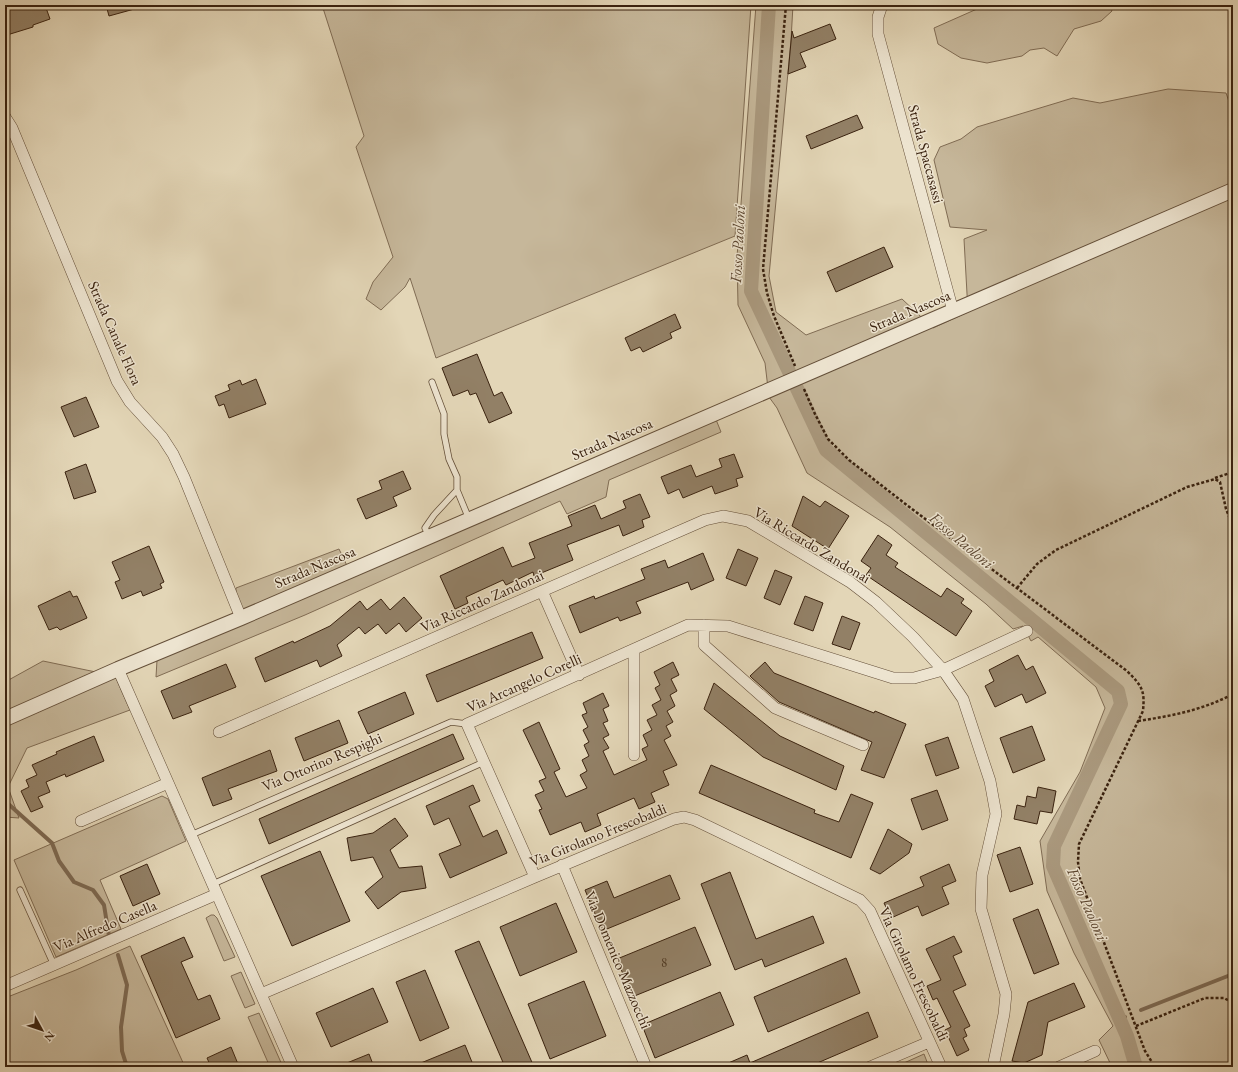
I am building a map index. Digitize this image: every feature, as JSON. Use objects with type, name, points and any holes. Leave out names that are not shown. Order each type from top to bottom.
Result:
[{"type":"street","name":"Strada Spaccasassi","points":[[882,5],[878,17],[878,34],[953,311]]},
{"type":"street","name":"Strada Canale Flora","points":[[5,116],[12,128],[117,380],[130,402],[162,437],[173,454],[184,477],[241,618]]},
{"type":"street","name":"Strada Nascosa","points":[[5,719],[782,384],[800,378],[1233,190]]},
{"type":"street","name":"Via Riccardo Zandonai","points":[[219,732],[705,520],[723,516],[748,522],[850,582],[876,602],[913,637],[943,670],[963,699],[990,781],[996,814],[982,875],[981,908],[1006,994],[1004,1014],[993,1067]]},
{"type":"street","points":[[542,591],[579,675]]},
{"type":"street","name":"Via Arcangelo Corelli","points":[[535,877],[467,724],[688,625],[728,626],[893,678],[914,678],[943,670],[1027,631]]},
{"type":"street","points":[[704,626],[704,645],[775,708],[862,745]]},
{"type":"street","points":[[634,650],[634,756]]},
{"type":"street","points":[[118,669],[293,1067]]},
{"type":"street","points":[[81,821],[168,783]]},
{"type":"street","name":"Via Girolamo Frescobaldi","points":[[261,994],[562,865],[674,819],[684,817],[695,820],[860,900],[870,911],[941,1067]]},
{"type":"street","name":"Via Domenico Mazzocchi","points":[[562,865],[646,1067]]},
{"type":"street","name":"Via Alfredo Casella","points":[[5,986],[215,889]]},
{"type":"street","points":[[870,1067],[929,1042]]},
{"type":"street","points":[[1059,1067],[1095,1050]]},
{"type":"lane","points":[[432,382],[444,414],[444,434],[449,459],[457,477],[457,490],[469,519]]},
{"type":"lane","points":[[429,536],[425,528],[434,515],[457,490]]},
{"type":"lane","name":"Via Ottorino Respighi","points":[[191,835],[452,722],[467,724]]},
{"type":"lane","points":[[215,889],[484,762]]},
{"type":"lane","points":[[20,890],[54,964]]},
{"type":"path","points":[[786,5],[763,269],[766,293],[774,316],[815,414],[828,439],[849,460],[1128,671],[1139,683],[1144,697],[1143,711],[1079,844],[1078,862],[1080,879],[1145,1051],[1155,1067]]},
{"type":"path","points":[[1017,588],[1037,564],[1056,550],[1187,487],[1233,472]]},
{"type":"path","points":[[1215,479],[1220,482],[1226,509],[1233,526]]},
{"type":"path","points":[[1138,721],[1178,714],[1220,701],[1233,694]]},
{"type":"path","points":[[1136,1026],[1205,998],[1224,998],[1233,1003]]},
{"type":"shaded area","points":[[322,5],[751,5],[735,236],[436,358],[410,278],[405,287],[381,310],[366,299],[373,282],[393,257],[356,147],[364,136]]},
{"type":"shaded area","points":[[756,5],[793,5],[769,276],[776,312],[806,335],[902,299],[933,328],[968,312],[964,239],[987,230],[950,227],[934,160],[940,147],[961,139],[977,127],[1073,98],[1100,103],[1168,89],[1226,93],[1233,113],[1233,1067],[1112,1067],[1099,1040],[1113,1026],[1074,953],[1047,891],[1040,841],[1080,772],[1105,708],[1096,687],[1038,637],[1031,641],[1023,626],[1013,629],[986,604],[890,527],[807,473],[777,408],[769,397],[765,363],[738,305],[737,257]]},
{"type":"shaded area","points":[[986,5],[1110,5],[1112,11],[1101,21],[1074,29],[1057,56],[1044,48],[1030,50],[1022,56],[987,63],[961,58],[938,44],[934,28]]},
{"type":"shaded area","points":[[715,417],[721,432],[609,480],[606,497],[567,514],[560,501],[305,615],[156,677],[157,660],[235,626],[236,588],[339,549],[351,574]]},
{"type":"shaded area","points":[[43,661],[115,676],[130,710],[27,748],[8,787],[19,818],[5,817],[5,682]]},
{"type":"shaded area","points":[[162,796],[168,799],[186,841],[100,880],[121,929],[56,957],[14,860]]},
{"type":"shaded area","points":[[214,915],[217,918],[235,957],[224,961],[206,918]]},
{"type":"shaded area","points":[[130,946],[185,1067],[5,1067],[5,998],[76,970]]},
{"type":"shaded area","points":[[241,972],[255,1004],[245,1008],[231,976]]},
{"type":"shaded area","points":[[259,1013],[283,1067],[270,1067],[248,1017]]},
{"type":"shaded area","points":[[924,1054],[929,1067],[895,1067]]},
{"type":"building","points":[[5,5],[45,5],[50,19],[33,25],[33,27],[7,35],[5,30]]},
{"type":"building","points":[[106,5],[138,5],[138,8],[109,16]]},
{"type":"building","points":[[830,24],[836,39],[800,53],[806,67],[788,74],[792,31],[794,38]]},
{"type":"building","points":[[857,115],[863,128],[811,149],[806,136]]},
{"type":"building","points":[[884,247],[893,267],[836,292],[827,272]]},
{"type":"building","points":[[675,314],[681,328],[670,333],[672,338],[643,352],[640,347],[631,351],[625,338]]},
{"type":"building","points":[[477,354],[494,396],[502,392],[512,413],[489,423],[476,393],[470,395],[468,390],[453,396],[442,368]]},
{"type":"building","points":[[256,379],[266,404],[229,418],[224,404],[219,406],[215,396],[230,390],[228,385],[240,380],[242,385]]},
{"type":"building","points":[[86,397],[99,427],[74,437],[61,407]]},
{"type":"building","points":[[734,454],[743,477],[736,479],[738,486],[715,494],[712,486],[683,498],[679,489],[668,494],[661,477],[691,465],[696,477],[722,467],[719,459]]},
{"type":"building","points":[[86,464],[96,492],[74,499],[65,472]]},
{"type":"building","points":[[403,471],[411,489],[393,497],[397,506],[366,519],[357,499],[382,489],[379,481]]},
{"type":"building","points":[[640,494],[650,517],[642,520],[644,527],[623,536],[619,525],[567,545],[573,560],[534,576],[533,572],[506,585],[503,580],[466,597],[468,603],[455,609],[440,576],[503,547],[512,567],[535,558],[529,543],[572,526],[568,516],[595,505],[601,519],[626,508],[623,501]]},
{"type":"building","points":[[803,496],[820,507],[825,501],[849,516],[828,549],[792,526]]},
{"type":"building","points":[[878,535],[892,545],[886,555],[898,563],[895,567],[941,597],[947,588],[964,599],[961,603],[972,611],[956,636],[866,575],[871,568],[861,561]]},
{"type":"building","points":[[149,546],[164,582],[160,584],[162,588],[143,596],[141,591],[122,599],[115,582],[120,580],[112,562]]},
{"type":"building","points":[[738,549],[758,558],[746,586],[726,578]]},
{"type":"building","points":[[703,553],[714,580],[691,590],[688,582],[636,602],[641,613],[620,621],[618,617],[580,633],[569,606],[594,596],[595,599],[645,579],[641,569],[665,560],[668,568]]},
{"type":"building","points":[[775,570],[792,577],[780,605],[764,598]]},
{"type":"building","points":[[70,591],[73,597],[77,596],[87,618],[60,630],[57,627],[49,630],[38,606]]},
{"type":"building","points":[[805,596],[823,603],[813,631],[794,624]]},
{"type":"building","points":[[404,597],[422,618],[406,632],[399,623],[386,634],[378,624],[365,634],[359,627],[337,645],[342,656],[320,667],[317,660],[265,682],[255,658],[293,641],[294,643],[330,626],[360,601],[367,610],[381,599],[390,610]]},
{"type":"building","points":[[842,616],[860,623],[850,650],[832,644]]},
{"type":"building","points":[[532,632],[543,658],[437,702],[426,675]]},
{"type":"building","points":[[1018,655],[1026,670],[1033,666],[1046,693],[1026,703],[1022,694],[995,707],[985,686],[994,681],[989,670]]},
{"type":"building","points":[[673,662],[679,675],[671,679],[677,691],[670,695],[675,706],[667,711],[673,722],[666,726],[671,736],[664,740],[677,765],[663,771],[669,785],[651,793],[655,802],[639,809],[634,798],[597,814],[601,825],[585,832],[581,822],[550,835],[539,810],[542,809],[535,795],[544,791],[539,781],[546,778],[523,730],[539,722],[560,769],[554,772],[566,797],[587,788],[580,775],[587,771],[582,760],[589,756],[584,745],[589,742],[583,730],[588,727],[582,715],[587,713],[583,703],[603,693],[609,706],[603,709],[608,721],[603,723],[609,735],[603,738],[609,748],[603,751],[614,775],[647,760],[642,749],[648,746],[643,735],[652,730],[647,720],[657,715],[652,705],[661,700],[655,688],[660,685],[654,672]]},
{"type":"building","points":[[765,662],[774,673],[874,713],[875,711],[906,724],[884,778],[861,770],[872,742],[779,702],[752,678],[750,676]]},
{"type":"building","points":[[226,664],[236,687],[189,706],[192,712],[173,719],[161,691]]},
{"type":"building","points":[[714,683],[780,736],[844,766],[836,790],[763,757],[704,709]]},
{"type":"building","points":[[405,692],[414,714],[368,734],[358,712]]},
{"type":"building","points":[[339,720],[348,743],[304,761],[295,738]]},
{"type":"building","points":[[1032,726],[1045,760],[1013,773],[1000,738]]},
{"type":"building","points":[[453,734],[464,759],[269,844],[259,819]]},
{"type":"building","points":[[94,736],[104,761],[66,777],[65,774],[46,782],[50,792],[38,797],[43,807],[31,812],[21,791],[29,787],[26,780],[37,775],[32,765],[57,754],[56,752]]},
{"type":"building","points":[[948,737],[959,768],[936,776],[925,745]]},
{"type":"building","points":[[270,750],[277,771],[228,789],[232,799],[213,806],[202,778]]},
{"type":"building","points":[[711,765],[815,810],[814,813],[839,822],[851,794],[873,803],[851,858],[699,793]]},
{"type":"building","points":[[473,785],[480,801],[469,806],[483,837],[497,830],[507,853],[450,878],[439,854],[461,845],[449,818],[434,825],[426,806]]},
{"type":"building","points":[[1038,787],[1056,791],[1052,813],[1040,811],[1037,824],[1014,819],[1017,805],[1025,807],[1027,796],[1036,798]]},
{"type":"building","points":[[937,790],[948,820],[922,830],[911,799]]},
{"type":"building","points":[[395,818],[408,836],[390,850],[399,868],[422,866],[426,888],[401,892],[378,909],[365,892],[383,877],[373,857],[351,861],[347,838],[373,833]]},
{"type":"building","points":[[888,829],[912,844],[909,853],[880,874],[870,869]]},
{"type":"building","points":[[1020,847],[1033,884],[1010,892],[997,855]]},
{"type":"building","points":[[320,851],[350,921],[292,946],[261,876]]},
{"type":"building","points":[[147,864],[160,894],[133,906],[120,876]]},
{"type":"building","points":[[949,864],[956,881],[942,887],[949,904],[922,916],[918,906],[891,918],[884,903],[924,886],[920,877]]},
{"type":"building","points":[[730,872],[756,939],[813,916],[824,943],[765,967],[762,959],[735,970],[701,884]]},
{"type":"building","points":[[670,875],[680,899],[602,931],[585,890],[607,881],[614,898]]},
{"type":"building","points":[[556,903],[577,952],[520,976],[500,927]]},
{"type":"building","points":[[1038,909],[1059,964],[1034,974],[1013,919]]},
{"type":"building","points":[[695,927],[711,965],[632,997],[617,959]]},
{"type":"building","points":[[954,936],[962,952],[953,956],[966,985],[953,991],[970,1026],[964,1029],[967,1036],[963,1038],[969,1050],[957,1056],[945,1030],[951,1027],[937,998],[933,1000],[927,986],[941,980],[926,949]]},
{"type":"building","points":[[184,937],[193,957],[181,962],[198,1000],[210,995],[220,1019],[176,1038],[141,956]]},
{"type":"building","points":[[479,941],[534,1067],[505,1067],[455,951]]},
{"type":"building","points":[[846,958],[860,993],[768,1032],[754,997]]},
{"type":"building","points":[[425,970],[449,1028],[420,1041],[396,982]]},
{"type":"building","points":[[584,981],[606,1036],[550,1059],[528,1004]]},
{"type":"building","points":[[1074,983],[1085,1007],[1048,1022],[1042,1055],[1024,1063],[1012,1061],[1028,1002]]},
{"type":"building","points":[[373,988],[388,1022],[331,1047],[316,1013]]},
{"type":"building","points":[[720,992],[734,1025],[655,1058],[642,1025]]},
{"type":"building","points":[[868,1012],[878,1037],[808,1067],[719,1067],[747,1055],[750,1063]]},
{"type":"building","points":[[465,1045],[474,1067],[411,1067]]},
{"type":"building","points":[[231,1047],[238,1064],[231,1067],[211,1067],[207,1058]]},
{"type":"building","points":[[369,1054],[374,1067],[337,1067]]},
{"type":"waterway","name":"Fosso Paoloni","points":[[769,5],[751,291],[826,450],[1118,691],[1121,704],[1054,846],[1053,866],[1127,1036],[1136,1067]]},
{"type":"waterway","points":[[5,801],[52,843],[59,861],[74,882],[93,890],[104,905],[109,936]]},
{"type":"waterway","points":[[118,955],[127,985],[121,1027],[122,1051],[127,1067]]},
{"type":"waterway","points":[[1141,1010],[1233,974]]},
{"type":"waterway","name":"Fosso Paoloni","points":[[1120,1019],[1125,1017]]}]
